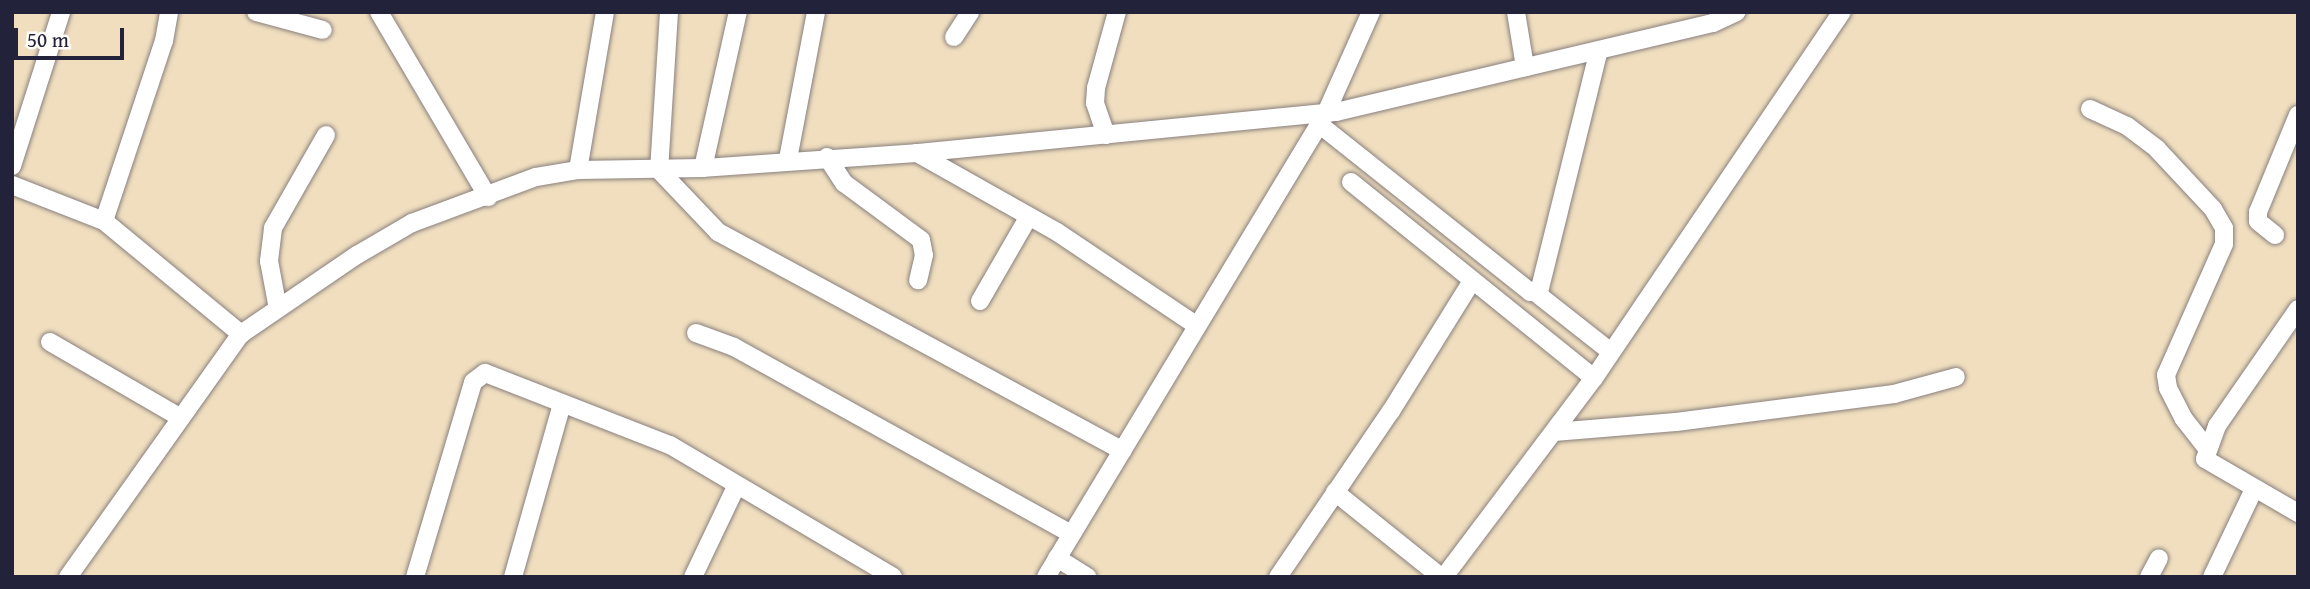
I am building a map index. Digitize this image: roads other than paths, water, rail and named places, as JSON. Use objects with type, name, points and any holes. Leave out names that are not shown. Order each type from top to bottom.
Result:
[{"type":"street","points":[[12,166],[61,12]]},
{"type":"street","points":[[103,221],[164,41],[169,12]]},
{"type":"street","points":[[256,12],[323,30]]},
{"type":"street","points":[[379,12],[488,197]]},
{"type":"street","points":[[579,170],[605,12]]},
{"type":"street","points":[[669,12],[659,170],[718,232],[1123,451]]},
{"type":"street","points":[[703,168],[738,12]]},
{"type":"street","points":[[788,159],[816,12]]},
{"type":"street","points":[[954,37],[970,12]]},
{"type":"street","points":[[1106,135],[1095,103],[1096,88],[1117,12]]},
{"type":"street","points":[[1046,577],[1323,118],[1371,12]]},
{"type":"street","points":[[1516,12],[1525,67]]},
{"type":"street","points":[[68,577],[241,334],[412,223],[536,177],[579,170],[703,168],[788,159],[917,153],[1323,118],[1600,50],[1706,18],[1737,12]]},
{"type":"street","points":[[1335,492],[1443,577],[1594,378],[1842,12]]},
{"type":"street","points":[[1536,293],[1541,289],[1600,50]]},
{"type":"street","points":[[2090,109],[2127,126],[2157,149],[2213,209],[2224,228],[2224,244],[2166,375],[2168,388],[2184,419],[2206,447]]},
{"type":"street","points":[[2275,235],[2259,221],[2258,212],[2298,115]]},
{"type":"street","points":[[1323,118],[1611,352]]},
{"type":"street","points":[[278,309],[269,261],[274,228],[326,135]]},
{"type":"street","points":[[917,153],[1057,232],[1196,325]]},
{"type":"street","points":[[827,157],[830,169],[844,183],[922,240],[925,255],[918,279]]},
{"type":"street","points":[[1351,182],[1594,378]]},
{"type":"street","points":[[12,185],[103,221],[241,334]]},
{"type":"street","points":[[979,302],[1028,218]]},
{"type":"street","points":[[1278,577],[1472,281]]},
{"type":"street","points":[[2298,309],[2206,447],[2205,459],[2211,466],[2298,513]]},
{"type":"street","points":[[696,333],[734,347],[1072,534]]},
{"type":"street","points":[[50,341],[181,418]]},
{"type":"street","points":[[415,577],[478,374],[485,373],[562,404],[587,409],[670,445],[736,487],[893,577]]},
{"type":"street","points":[[1554,432],[1676,422],[1894,394],[1956,377]]},
{"type":"street","points":[[513,577],[562,404]]},
{"type":"street","points":[[693,577],[736,487]]},
{"type":"street","points":[[2212,577],[2254,489]]},
{"type":"street","points":[[1057,558],[1088,577]]},
{"type":"street","points":[[2149,577],[2159,558]]}]
